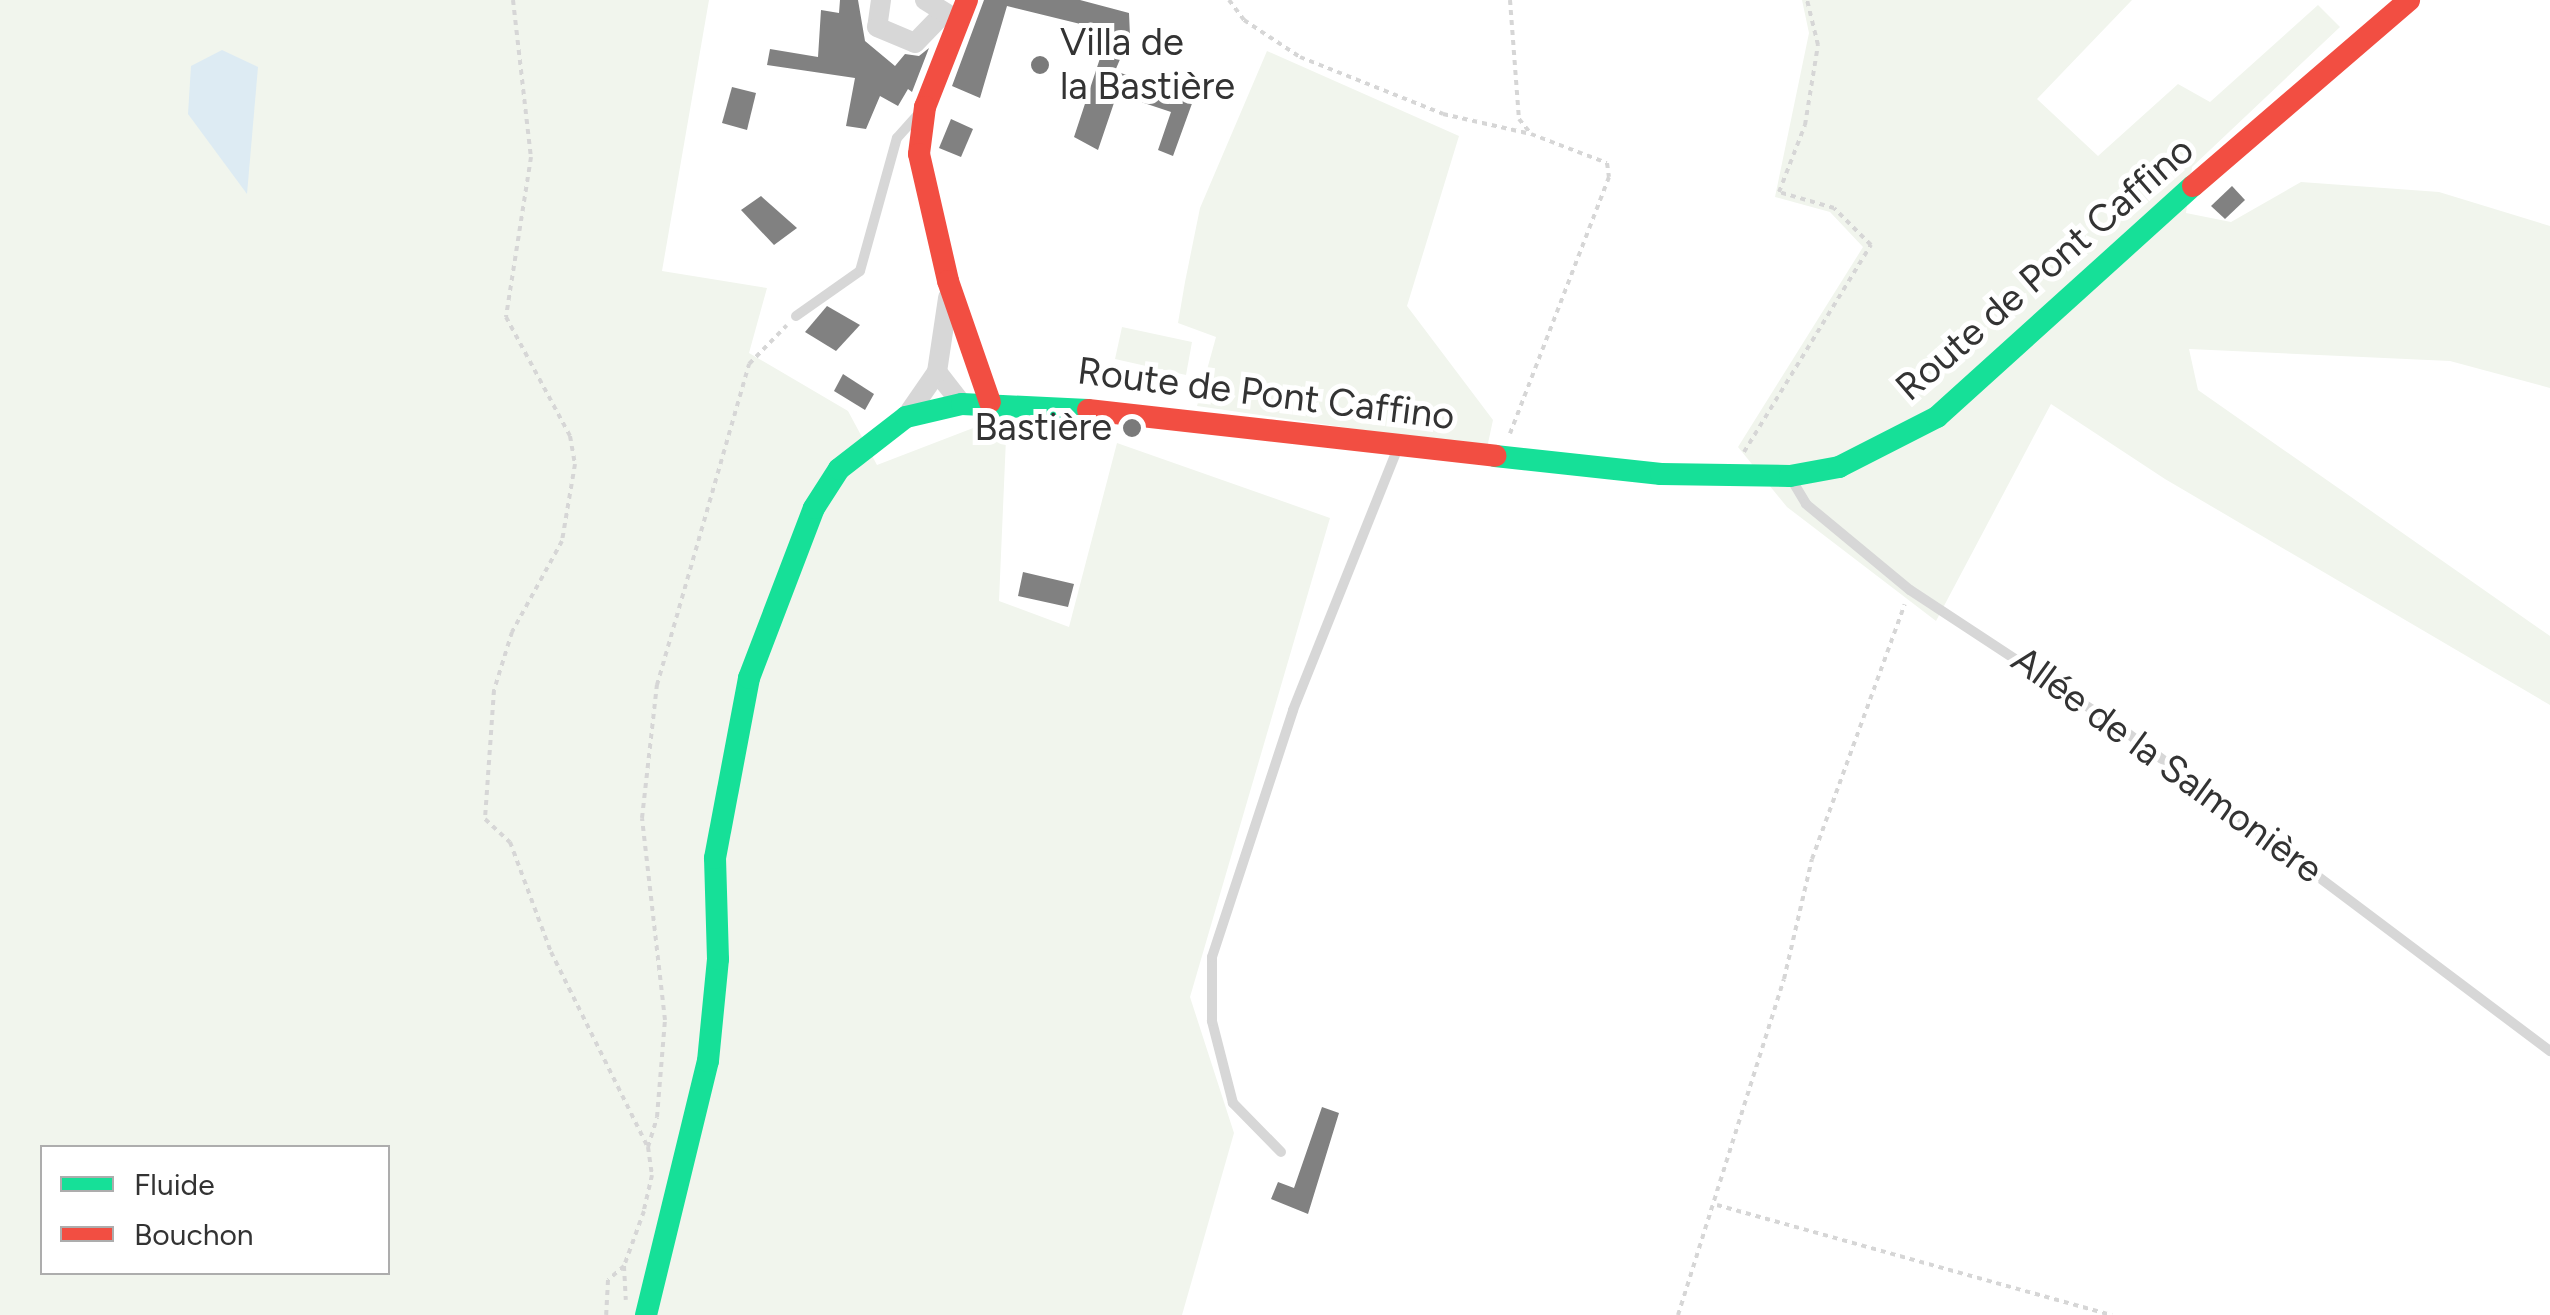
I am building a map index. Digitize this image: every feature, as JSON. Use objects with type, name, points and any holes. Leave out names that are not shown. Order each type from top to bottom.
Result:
[{"type":"street","points":[[880,0],[877,27],[915,43],[957,11]]},
{"type":"street","points":[[926,0],[957,11]]},
{"type":"street","name":"Route de Pont Caffino","points":[[638,1314],[708,1061],[721,805],[760,634],[795,545],[839,469],[906,418],[962,404],[990,402],[1501,458],[1728,477],[1790,476],[1855,461],[1937,416],[2368,30],[2409,0]]},
{"type":"street","points":[[957,11],[926,107],[919,154],[948,281],[990,402]]},
{"type":"street","points":[[906,418],[937,372],[947,334],[948,281]]},
{"type":"street","points":[[937,372],[962,404]]},
{"type":"lane","points":[[796,316],[860,270],[897,138],[926,107]]},
{"type":"lane","points":[[1281,1152],[1233,1102],[1212,1021],[1212,956],[1293,710],[1398,446]]},
{"type":"lane","name":"Allée de la Salmonière","points":[[1790,476],[1806,504],[1910,590],[2126,732],[2550,1050]]},
{"type":"path","points":[[514,0],[531,158],[506,317],[570,436],[575,464],[562,541],[512,632],[494,690],[485,818],[510,842],[551,952],[648,1147],[652,1175],[624,1266],[608,1280],[606,1315]]},
{"type":"path","points":[[1229,0],[1244,20],[1300,58],[1443,114],[1530,134],[1607,163],[1609,177],[1501,458]]},
{"type":"path","points":[[1510,0],[1519,119],[1530,134]]},
{"type":"path","points":[[1728,477],[1870,245],[1834,208],[1779,192],[1805,125],[1818,44],[1806,0]]},
{"type":"path","points":[[648,1147],[657,1117],[665,1020],[642,818],[657,684],[749,364],[796,316]]},
{"type":"path","points":[[1678,1315],[1784,979],[1812,860],[1910,590]]},
{"type":"path","points":[[1716,1204],[2112,1315]]},
{"type":"path","points":[[624,1266],[638,1314]]},
{"type":"shaded area","points":[[0,0],[709,0],[662,271],[767,288],[749,353],[848,411],[877,465],[1007,415],[999,601],[1069,627],[1117,443],[1330,518],[1190,997],[1234,1133],[1182,1315],[0,1315]]},
{"type":"shaded area","points":[[1802,0],[2132,0],[2037,99],[2098,156],[2178,84],[2210,102],[2318,5],[2340,27],[2192,167],[2186,213],[2231,222],[2301,182],[2439,192],[2550,226],[2550,388],[2450,361],[2189,349],[2198,390],[2550,636],[2550,705],[2165,479],[2051,404],[1936,621],[1787,507],[1738,447],[1863,247],[1830,212],[1775,197],[1809,33]]},
{"type":"shaded area","points":[[222,50],[258,67],[247,194],[188,114],[191,66]]},
{"type":"shaded area","points":[[1267,51],[1459,136],[1407,306],[1493,420],[1487,448],[1197,406],[1216,337],[1178,323],[1185,282],[1200,208]]},
{"type":"shaded area","points":[[1122,327],[1192,342],[1186,375],[1115,359]]},
{"type":"building","points":[[840,0],[858,0],[865,41],[895,66],[905,54],[919,56],[929,48],[912,92],[908,89],[898,106],[880,96],[866,129],[846,126],[855,78],[767,65],[770,49],[818,57],[821,10],[839,13]]},
{"type":"building","points":[[984,0],[1080,0],[1129,13],[1130,36],[1115,71],[1194,98],[1173,156],[1158,150],[1171,112],[1117,94],[1098,150],[1074,137],[1109,31],[1007,6],[980,98],[952,86]]},
{"type":"building","points":[[732,87],[756,93],[747,130],[722,123]]},
{"type":"building","points":[[951,119],[973,129],[961,157],[939,148]]},
{"type":"building","points":[[2232,186],[2245,200],[2225,219],[2211,206]]},
{"type":"building","points":[[761,196],[797,228],[774,245],[741,210]]},
{"type":"building","points":[[827,306],[860,325],[836,351],[805,332]]},
{"type":"building","points":[[843,374],[874,394],[865,410],[834,391]]},
{"type":"building","points":[[1023,572],[1074,584],[1068,607],[1018,596]]},
{"type":"building","points":[[1322,1107],[1339,1113],[1308,1214],[1271,1199],[1278,1182],[1294,1188]]},
{"type":"traffic: fast","points":[[1495,456],[1661,474],[1790,476],[1839,467],[1937,417],[2193,186]]},
{"type":"traffic: fast","points":[[646,1315],[708,1061],[718,959],[715,858],[749,678],[814,508],[839,469],[906,417],[962,404],[1088,410]]},
{"type":"traffic: jam","points":[[967,0],[925,107],[919,154],[948,281],[990,402]]},
{"type":"traffic: jam","points":[[2193,186],[2409,0]]},
{"type":"traffic: jam","points":[[1088,410],[1495,456]]},
{"type":"place","name":"Villa de la Bastière","points":[[1040,65]]},
{"type":"place","name":"Bastière","points":[[1132,428]]}]
